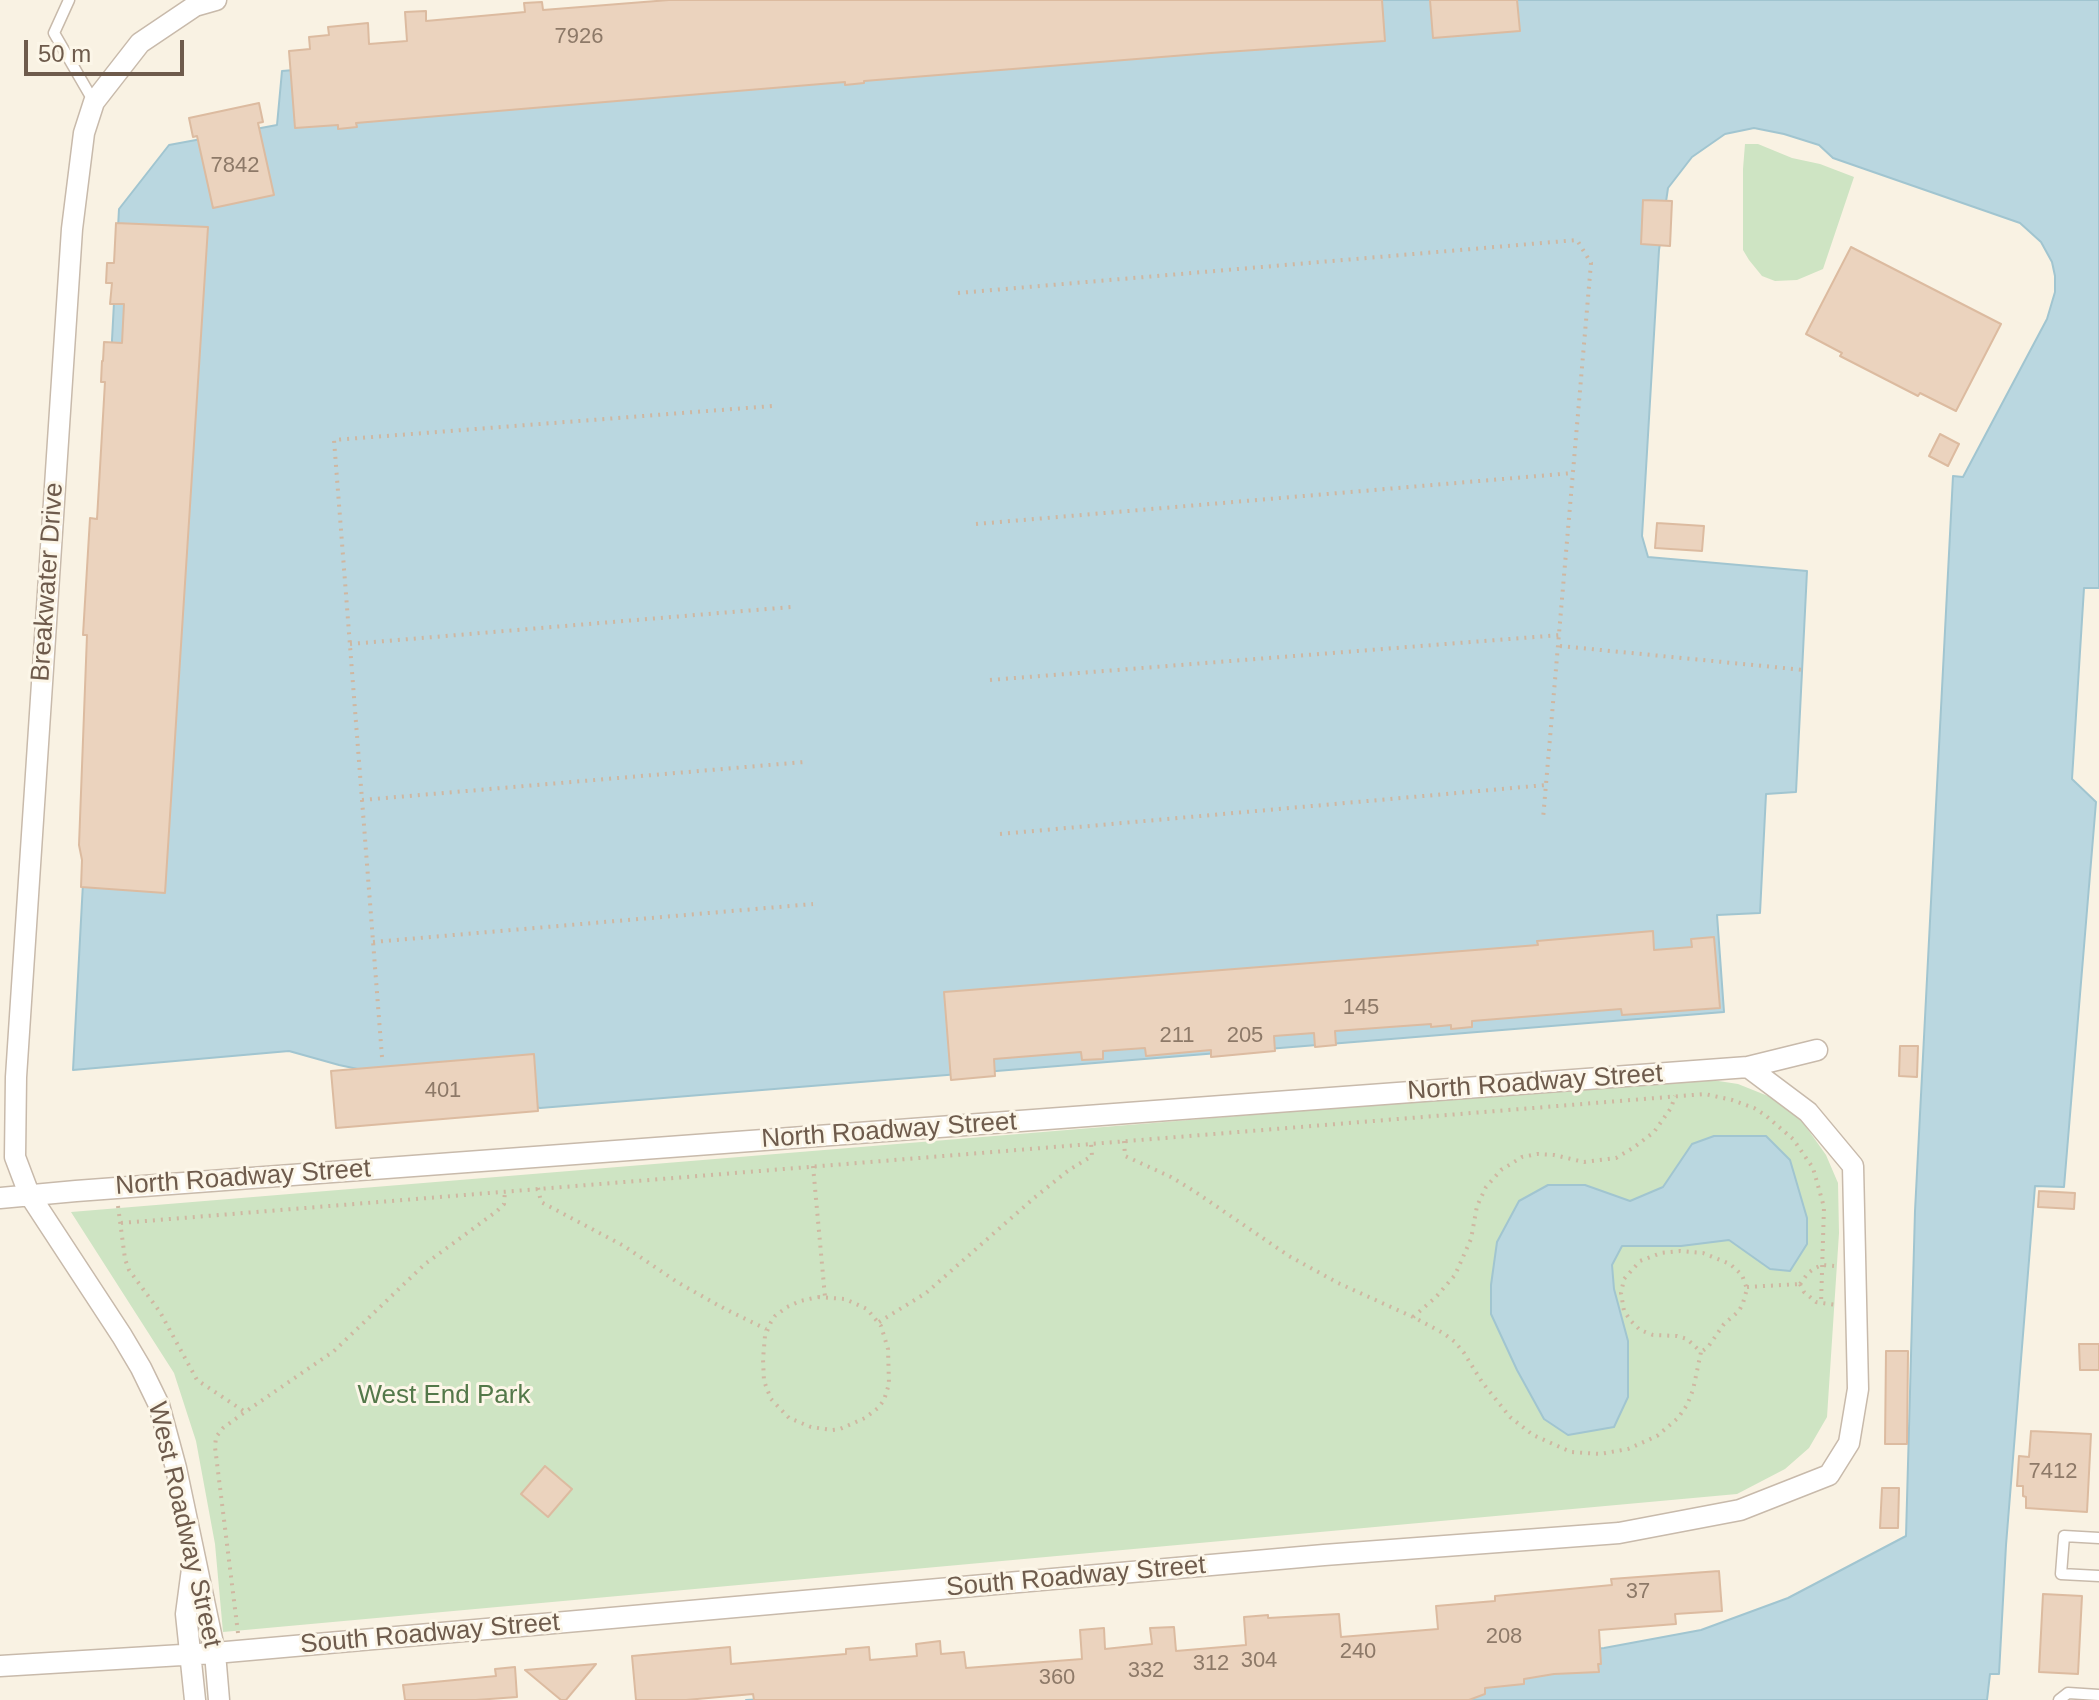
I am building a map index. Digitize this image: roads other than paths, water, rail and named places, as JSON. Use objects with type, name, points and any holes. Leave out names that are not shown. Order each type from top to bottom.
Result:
[{"type":"street","name":"Breakwater Drive","points":[[29,1194],[15,1157],[16,1077],[72,229],[84,133],[94,102],[140,43],[195,6],[216,0]]},
{"type":"street","name":"North Roadway Street","points":[[29,1194],[1748,1067],[1817,1050]]},
{"type":"street","name":"South Roadway Street","points":[[0,1666],[240,1651],[1324,1555],[1619,1533],[1740,1510],[1829,1475],[1849,1443],[1858,1389],[1853,1166],[1808,1112],[1748,1067]]},
{"type":"street","points":[[0,1198],[29,1194]]},
{"type":"street","name":"West Roadway Street","points":[[29,1194],[122,1336],[159,1405],[171,1444],[215,1653],[219,1700]]},
{"type":"street","points":[[194,1553],[186,1614],[195,1700]]},
{"type":"lane","points":[[69,0],[54,33],[94,102]]},
{"type":"lane","points":[[2099,1538],[2064,1536],[2061,1574],[2099,1576]]},
{"type":"lane","points":[[2059,1700],[2068,1693],[2099,1695]]},
{"type":"water","points":[[1126,0],[2099,0],[2099,588],[2084,588],[2072,779],[2096,802],[2064,1187],[2035,1186],[2006,1545],[1999,1674],[1990,1674],[1987,1700],[746,1700],[1492,1660],[1604,1648],[1701,1630],[1788,1598],[1906,1536],[1915,1211],[1953,476],[1963,477],[2047,319],[2055,292],[2055,276],[2052,262],[2041,242],[2020,223],[1833,158],[1819,145],[1754,128],[1725,134],[1692,157],[1668,188],[1659,250],[1642,536],[1648,557],[1807,571],[1796,792],[1766,794],[1760,913],[1717,915],[1724,1012],[540,1108],[339,1065],[289,1051],[73,1070],[119,209],[169,145],[277,125],[282,71]]},
{"type":"water","points":[[1714,1136],[1766,1136],[1790,1160],[1807,1218],[1807,1244],[1790,1271],[1770,1269],[1729,1240],[1681,1246],[1622,1246],[1612,1265],[1614,1289],[1628,1341],[1628,1397],[1614,1427],[1568,1435],[1544,1419],[1491,1314],[1491,1285],[1497,1242],[1519,1201],[1548,1185],[1585,1185],[1630,1201],[1663,1187],[1692,1144]]},
{"type":"park label","name":"West End Park","points":[[444,1396]]}]
